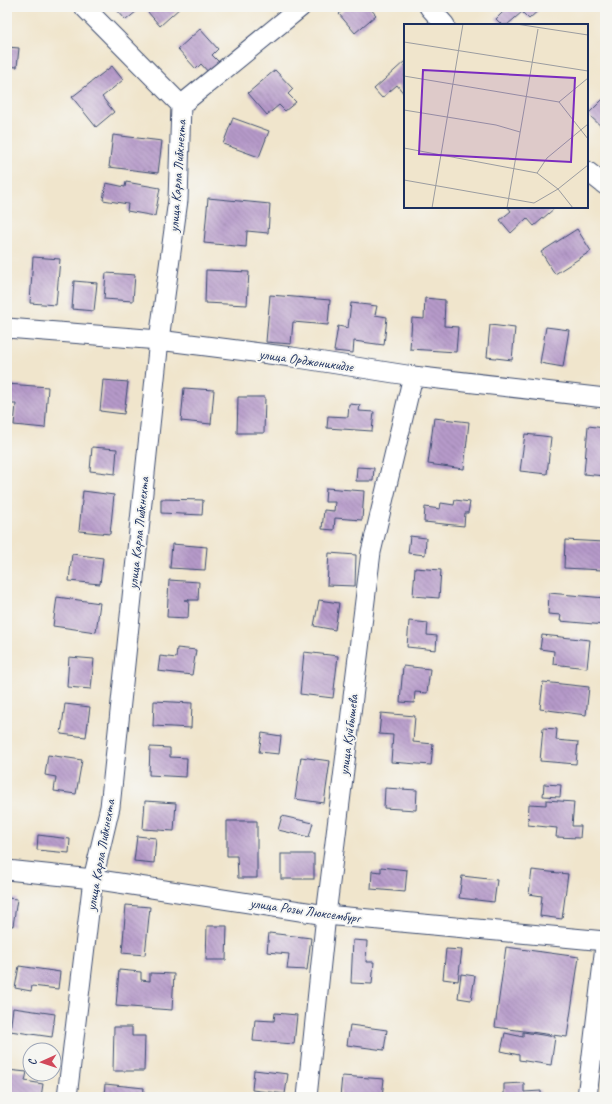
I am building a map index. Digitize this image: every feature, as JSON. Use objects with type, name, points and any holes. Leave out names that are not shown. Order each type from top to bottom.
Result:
[{"type":"street","name":"улица Карла Либкнехта","points":[[67,1097],[93,879],[110,807],[159,340],[178,200],[181,105],[84,7]]},
{"type":"street","points":[[181,105],[300,7]]},
{"type":"street","points":[[430,7],[444,24]]},
{"type":"street","points":[[588,172],[605,184]]},
{"type":"street","name":"улица Орджоникидзе","points":[[7,328],[159,340],[292,357],[413,376],[605,398]]},
{"type":"street","name":"улица Куйбышева","points":[[307,1097],[326,914],[371,552],[413,376]]},
{"type":"street","name":"улица Розы Люксембург","points":[[7,870],[93,879],[326,914],[605,941]]},
{"type":"street","points":[[587,1097],[605,946]]},
{"type":"building","points":[[142,7],[126,20],[115,8]]},
{"type":"building","points":[[151,7],[181,7],[160,26],[147,11]]},
{"type":"building","points":[[347,7],[369,7],[376,15],[355,33],[339,14]]},
{"type":"building","points":[[508,7],[542,7],[529,19],[522,12],[508,24],[501,24],[496,19]]},
{"type":"building","points":[[200,29],[218,49],[212,55],[221,64],[210,74],[201,64],[196,69],[178,49]]},
{"type":"building","points":[[7,47],[19,48],[17,67],[7,66]]},
{"type":"building","points":[[404,62],[404,94],[397,85],[382,98],[374,89]]},
{"type":"building","points":[[112,66],[123,80],[102,97],[114,112],[96,127],[72,97]]},
{"type":"building","points":[[275,70],[293,89],[288,94],[296,102],[285,111],[279,105],[267,115],[248,93]]},
{"type":"building","points":[[605,97],[605,130],[588,114]]},
{"type":"building","points":[[233,118],[269,131],[259,157],[223,144]]},
{"type":"building","points":[[113,135],[162,141],[158,173],[109,167]]},
{"type":"building","points":[[126,182],[160,188],[155,216],[127,211],[128,204],[103,200],[106,183],[125,187]]},
{"type":"building","points":[[208,198],[270,204],[268,233],[247,231],[246,247],[204,243]]},
{"type":"building","points":[[509,208],[555,208],[534,226],[527,218],[511,233],[500,220],[511,211]]},
{"type":"building","points":[[577,229],[591,251],[555,274],[541,252]]},
{"type":"building","points":[[33,257],[60,259],[56,305],[30,303]]},
{"type":"building","points":[[206,270],[249,272],[247,305],[205,303]]},
{"type":"building","points":[[106,273],[135,275],[133,301],[104,299]]},
{"type":"building","points":[[74,281],[97,283],[94,311],[72,309]]},
{"type":"building","points":[[270,295],[330,300],[328,325],[293,322],[291,344],[266,342]]},
{"type":"building","points":[[425,298],[445,300],[444,326],[458,327],[456,352],[410,349],[412,318],[424,319]]},
{"type":"building","points":[[351,303],[377,306],[375,315],[387,317],[384,345],[354,341],[353,353],[334,351],[338,326],[348,328]]},
{"type":"building","points":[[490,325],[515,328],[512,360],[487,357]]},
{"type":"building","points":[[546,327],[569,330],[563,367],[540,363]]},
{"type":"building","points":[[103,380],[128,382],[124,414],[100,411]]},
{"type":"building","points":[[7,384],[48,387],[45,428],[14,425],[16,404],[7,404]]},
{"type":"building","points":[[184,388],[214,390],[211,424],[181,421]]},
{"type":"building","points":[[238,397],[265,397],[264,433],[237,433]]},
{"type":"building","points":[[349,404],[360,405],[359,411],[374,412],[372,431],[327,428],[328,416],[348,417]]},
{"type":"building","points":[[434,418],[469,422],[464,469],[428,464]]},
{"type":"building","points":[[588,426],[605,428],[605,476],[584,474]]},
{"type":"building","points":[[525,434],[551,437],[547,474],[520,471]]},
{"type":"building","points":[[92,447],[117,449],[115,474],[90,471]]},
{"type":"building","points":[[357,467],[374,468],[373,481],[356,481]]},
{"type":"building","points":[[326,488],[364,491],[362,520],[335,518],[334,530],[322,529],[324,510],[334,511],[335,502],[325,502]]},
{"type":"building","points":[[83,491],[114,495],[110,534],[79,531]]},
{"type":"building","points":[[161,499],[203,500],[202,515],[161,513]]},
{"type":"building","points":[[455,500],[470,502],[468,513],[465,513],[464,526],[424,522],[425,507],[440,509],[441,503],[454,505]]},
{"type":"building","points":[[410,536],[426,538],[425,555],[408,553]]},
{"type":"building","points":[[565,540],[604,542],[602,570],[564,568]]},
{"type":"building","points":[[172,544],[207,547],[205,570],[170,568]]},
{"type":"building","points":[[329,553],[356,555],[355,586],[327,585]]},
{"type":"building","points":[[72,554],[103,558],[100,584],[69,581]]},
{"type":"building","points":[[415,568],[441,570],[439,598],[413,596]]},
{"type":"building","points":[[169,580],[199,582],[198,600],[189,600],[188,618],[167,617]]},
{"type":"building","points":[[549,593],[605,598],[605,625],[560,621],[561,615],[548,614]]},
{"type":"building","points":[[57,597],[100,603],[96,632],[53,626]]},
{"type":"building","points":[[319,600],[339,603],[335,630],[314,626]]},
{"type":"building","points":[[409,621],[428,623],[427,635],[437,636],[436,650],[407,647]]},
{"type":"building","points":[[542,635],[590,640],[587,668],[553,664],[554,651],[540,649]]},
{"type":"building","points":[[177,648],[196,650],[192,675],[158,671],[160,656],[176,658]]},
{"type":"building","points":[[304,652],[338,656],[333,698],[300,694]]},
{"type":"building","points":[[69,657],[94,659],[91,689],[67,687]]},
{"type":"building","points":[[403,666],[430,669],[427,693],[415,692],[414,703],[400,702]]},
{"type":"building","points":[[543,682],[589,687],[586,715],[540,709]]},
{"type":"building","points":[[154,701],[192,703],[191,728],[153,726]]},
{"type":"building","points":[[65,704],[90,707],[86,737],[61,734]]},
{"type":"building","points":[[381,713],[415,716],[413,742],[433,744],[431,765],[391,762],[393,735],[379,734]]},
{"type":"building","points":[[543,728],[557,729],[556,740],[578,742],[576,764],[540,761]]},
{"type":"building","points":[[262,733],[281,736],[279,754],[259,752]]},
{"type":"building","points":[[150,747],[170,748],[170,757],[187,758],[186,777],[149,775]]},
{"type":"building","points":[[48,755],[82,760],[76,794],[54,791],[56,777],[45,775]]},
{"type":"building","points":[[301,757],[330,761],[324,803],[295,799]]},
{"type":"building","points":[[544,784],[561,785],[560,797],[543,796]]},
{"type":"building","points":[[385,788],[417,790],[416,810],[384,808]]},
{"type":"building","points":[[546,800],[574,802],[572,826],[581,826],[580,838],[556,837],[557,828],[528,825],[529,804],[546,805]]},
{"type":"building","points":[[145,801],[176,803],[174,831],[143,829]]},
{"type":"building","points":[[282,816],[313,823],[309,837],[278,830]]},
{"type":"building","points":[[227,821],[257,821],[257,878],[238,878],[237,856],[227,856]]},
{"type":"building","points":[[38,835],[70,839],[69,853],[37,850]]},
{"type":"building","points":[[137,836],[156,838],[154,863],[134,861]]},
{"type":"building","points":[[281,854],[314,854],[314,879],[281,879]]},
{"type":"building","points":[[381,867],[407,870],[405,892],[371,889],[372,871],[381,872]]},
{"type":"building","points":[[532,870],[568,874],[562,919],[540,916],[542,896],[529,894]]},
{"type":"building","points":[[462,876],[497,880],[494,902],[459,898]]},
{"type":"building","points":[[7,898],[17,899],[13,926],[7,925]]},
{"type":"building","points":[[126,905],[150,907],[145,955],[122,953]]},
{"type":"building","points":[[207,926],[227,926],[226,960],[206,960]]},
{"type":"building","points":[[269,933],[311,938],[307,970],[287,969],[289,954],[267,952]]},
{"type":"building","points":[[353,940],[367,941],[366,962],[374,962],[372,984],[351,983]]},
{"type":"building","points":[[506,947],[579,957],[567,1037],[495,1027]]},
{"type":"building","points":[[446,949],[462,950],[458,981],[443,979]]},
{"type":"building","points":[[19,966],[60,972],[58,989],[32,986],[31,991],[15,988]]},
{"type":"building","points":[[119,970],[141,972],[141,980],[150,981],[150,973],[174,974],[172,1010],[116,1006]]},
{"type":"building","points":[[461,974],[475,976],[471,1000],[458,998]]},
{"type":"building","points":[[13,1008],[55,1014],[52,1037],[10,1031]]},
{"type":"building","points":[[275,1013],[297,1015],[294,1044],[253,1041],[255,1020],[274,1021]]},
{"type":"building","points":[[350,1025],[387,1030],[384,1050],[347,1045]]},
{"type":"building","points":[[114,1027],[132,1027],[132,1036],[145,1036],[144,1071],[113,1071]]},
{"type":"building","points":[[523,1032],[555,1037],[551,1065],[519,1060],[519,1055],[501,1051],[505,1033],[523,1037]]},
{"type":"building","points":[[7,1070],[22,1072],[22,1082],[43,1084],[41,1097],[7,1095]]},
{"type":"building","points":[[254,1070],[288,1074],[285,1094],[252,1090]]},
{"type":"building","points":[[342,1076],[384,1079],[382,1097],[340,1097]]},
{"type":"building","points":[[524,1083],[524,1092],[541,1091],[541,1097],[504,1097],[504,1084]]},
{"type":"building","points":[[105,1084],[144,1088],[143,1097],[104,1097]]}]
